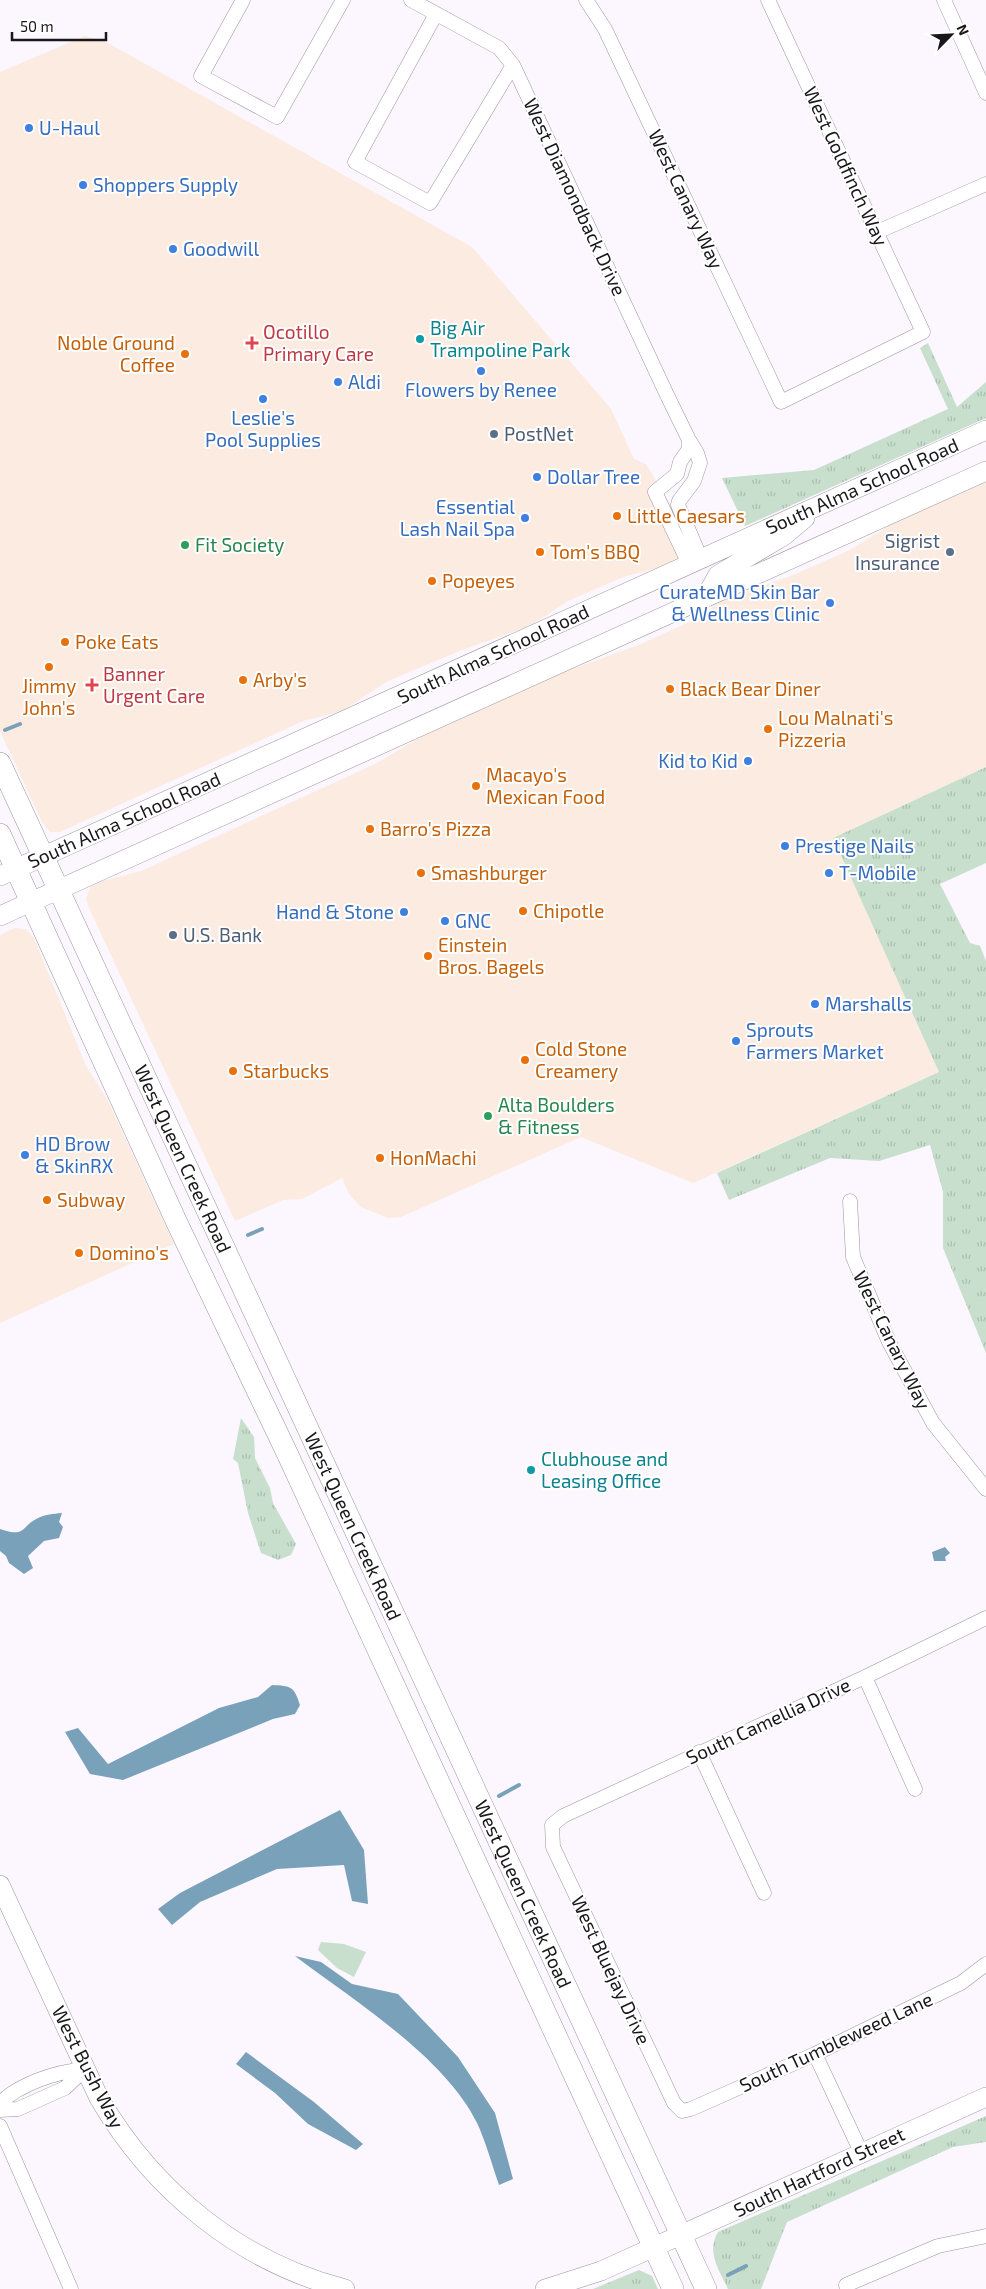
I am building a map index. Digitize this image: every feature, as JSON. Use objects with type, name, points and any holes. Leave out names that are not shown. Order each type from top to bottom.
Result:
[{"type":"main road","name":"South Alma School Road","points":[[8,872],[986,430]]},
{"type":"main road","name":"South Alma School Road","points":[[0,916],[986,471]]},
{"type":"main road","points":[[705,598],[718,575],[786,535],[822,504]]},
{"type":"main road","name":"West Queen Creek Road","points":[[0,763],[706,2289]]},
{"type":"main road","name":"West Queen Creek Road","points":[[0,834],[8,872],[31,902],[177,1223],[287,1453],[673,2289]]},
{"type":"main road","points":[[111,1076],[121,1074],[131,1080],[158,1131],[193,1180]]},
{"type":"main road","name":"West Bush Way","points":[[0,1885],[85,2070],[107,2112],[153,2174],[193,2212],[228,2236],[267,2259],[308,2277],[345,2289]]},
{"type":"main road","name":"South Hartford Street","points":[[653,2248],[861,2152],[986,2097]]},
{"type":"main road","points":[[545,2289],[588,2276],[653,2248]]},
{"type":"street","points":[[243,0],[201,76],[277,117],[342,0]]},
{"type":"street","name":"West Diamondback Drive","points":[[411,0],[499,48],[513,65],[689,440],[697,453],[699,470],[678,505],[695,562]]},
{"type":"street","name":"West Canary Way","points":[[586,0],[605,29],[781,402],[923,332]]},
{"type":"street","name":"West Goldfinch Way","points":[[768,0],[878,232],[923,332]]},
{"type":"street","points":[[944,0],[986,93]]},
{"type":"street","points":[[436,14],[355,162],[430,203],[513,65]]},
{"type":"street","points":[[878,232],[986,184]]},
{"type":"street","points":[[689,440],[689,449],[680,462],[677,474],[655,492],[695,562]]},
{"type":"street","name":"West Canary Way","points":[[850,1201],[853,1257],[889,1342],[933,1423],[986,1489]]},
{"type":"street","name":"South Camellia Drive","points":[[552,1824],[563,1816],[865,1677],[986,1618]]},
{"type":"street","points":[[865,1677],[915,1789]]},
{"type":"street","points":[[699,1752],[764,1893]]},
{"type":"street","name":"West Bluejay Drive","points":[[552,1824],[553,1847],[674,2103],[682,2111]]},
{"type":"street","name":"South Tumbleweed Lane","points":[[682,2111],[691,2109],[815,2054],[961,1983],[986,1964]]},
{"type":"street","points":[[815,2054],[861,2152]]},
{"type":"street","points":[[0,2103],[10,2094],[61,2072],[85,2070]]},
{"type":"street","points":[[0,2110],[18,2109],[65,2088],[85,2070]]},
{"type":"street","points":[[0,2126],[71,2289]]},
{"type":"street","points":[[847,2287],[938,2246],[986,2236]]},
{"type":"shaded area","points":[[85,36],[108,43],[472,247],[611,409],[634,459],[646,464],[672,508],[693,552],[661,567],[623,577],[568,601],[530,626],[462,650],[388,681],[342,711],[303,721],[60,832],[50,832],[42,822],[0,731],[0,72]]},
{"type":"shaded area","points":[[986,482],[986,767],[833,838],[939,1072],[693,1183],[581,1137],[401,1217],[388,1218],[361,1207],[349,1194],[342,1178],[302,1199],[283,1200],[235,1221],[89,908],[86,899],[90,887],[95,883],[141,871],[375,764],[421,737],[556,675],[641,644],[694,620],[725,599],[793,575],[848,551],[892,524]]},
{"type":"shaded area","points":[[15,928],[26,929],[34,938],[86,1066],[107,1099],[174,1244],[0,1323],[0,935]]},
{"type":"green space","points":[[928,343],[957,407],[986,382],[986,418],[745,526],[722,478],[814,470],[948,409],[920,348]]},
{"type":"green space","points":[[986,767],[986,863],[940,884],[970,943],[980,946],[986,961],[986,1353],[943,1248],[943,1192],[930,1145],[879,1161],[830,1158],[729,1200],[717,1173],[939,1072],[833,838]]},
{"type":"green space","points":[[241,1418],[254,1437],[255,1458],[270,1488],[273,1503],[296,1544],[291,1555],[278,1560],[261,1553],[248,1513],[238,1463],[233,1459]]},
{"type":"green space","points":[[321,1942],[344,1944],[366,1952],[354,1977],[337,1968],[318,1950]]},
{"type":"green space","points":[[986,2116],[986,2142],[953,2147],[787,2222],[761,2289],[728,2289],[715,2261],[713,2247],[718,2232]]},
{"type":"green space","points":[[639,2270],[652,2276],[658,2289],[593,2289]]},
{"type":"water","points":[[62,1513],[59,1522],[63,1527],[59,1538],[44,1541],[28,1556],[33,1568],[24,1574],[9,1563],[6,1556],[0,1551],[0,1529],[19,1532],[32,1521],[41,1517]]},
{"type":"water","points":[[945,1547],[950,1553],[945,1557],[946,1561],[934,1561],[932,1552]]},
{"type":"water","points":[[272,1685],[288,1687],[294,1691],[300,1705],[295,1714],[273,1719],[123,1780],[90,1774],[65,1732],[78,1728],[108,1764],[219,1708],[258,1697]]},
{"type":"water","points":[[340,1810],[364,1850],[368,1904],[352,1901],[344,1865],[277,1869],[200,1902],[172,1925],[158,1909],[180,1893]]},
{"type":"water","points":[[295,1956],[321,1962],[352,1984],[398,1994],[458,2057],[495,2113],[513,2179],[499,2185],[477,2123],[462,2099],[443,2075],[396,2031]]},
{"type":"water","points":[[246,2052],[314,2102],[363,2144],[356,2150],[308,2124],[275,2093],[236,2064]]},
{"type":"waterway","points":[[5,730],[20,724]]},
{"type":"waterway","points":[[248,1235],[262,1229]]},
{"type":"waterway","points":[[499,1796],[519,1785]]},
{"type":"waterway","points":[[728,2275],[746,2266]]},
{"type":"place","name":"U-Haul","points":[[29,128]]},
{"type":"place","name":"Shoppers Supply","points":[[83,185]]},
{"type":"place","name":"Goodwill","points":[[173,249]]},
{"type":"place","name":"Big Air Trampoline Park","points":[[420,339]]},
{"type":"place","name":"Ocotillo Primary Care","points":[[252,343]]},
{"type":"place","name":"Noble Ground Coffee","points":[[185,354]]},
{"type":"place","name":"Flowers by Renee","points":[[481,371]]},
{"type":"place","name":"Aldi","points":[[338,382]]},
{"type":"place","name":"Leslie's Pool Supplies","points":[[263,399]]},
{"type":"place","name":"PostNet","points":[[494,434]]},
{"type":"place","name":"Dollar Tree","points":[[537,477]]},
{"type":"place","name":"Little Caesars","points":[[617,516]]},
{"type":"place","name":"Essential Lash Nail Spa","points":[[525,518]]},
{"type":"place","name":"Fit Society","points":[[185,545]]},
{"type":"place","name":"Tom's BBQ","points":[[540,552]]},
{"type":"place","name":"Sigrist Insurance","points":[[950,552]]},
{"type":"place","name":"Popeyes","points":[[432,581]]},
{"type":"place","name":"CurateMD Skin Bar & Wellness Clinic","points":[[830,603]]},
{"type":"place","name":"Poke Eats","points":[[65,642]]},
{"type":"place","name":"Jimmy John's","points":[[49,667]]},
{"type":"place","name":"Arby's","points":[[243,680]]},
{"type":"place","name":"Banner Urgent Care","points":[[92,685]]},
{"type":"place","name":"Black Bear Diner","points":[[670,689]]},
{"type":"place","name":"Lou Malnati's Pizzeria","points":[[768,729]]},
{"type":"place","name":"Kid to Kid","points":[[748,761]]},
{"type":"place","name":"Macayo's Mexican Food","points":[[476,786]]},
{"type":"place","name":"Barro's Pizza","points":[[370,829]]},
{"type":"place","name":"Prestige Nails","points":[[785,846]]},
{"type":"place","name":"Smashburger","points":[[421,873]]},
{"type":"place","name":"T-Mobile","points":[[829,873]]},
{"type":"place","name":"Chipotle","points":[[523,911]]},
{"type":"place","name":"Hand & Stone","points":[[404,912]]},
{"type":"place","name":"GNC","points":[[445,921]]},
{"type":"place","name":"U.S. Bank","points":[[173,935]]},
{"type":"place","name":"Einstein Bros. Bagels","points":[[428,956]]},
{"type":"place","name":"Marshalls","points":[[815,1004]]},
{"type":"place","name":"Sprouts Farmers Market","points":[[736,1041]]},
{"type":"place","name":"Cold Stone Creamery","points":[[525,1060]]},
{"type":"place","name":"Starbucks","points":[[233,1071]]},
{"type":"place","name":"Alta Boulders & Fitness","points":[[488,1116]]},
{"type":"place","name":"HD Brow & SkinRX","points":[[25,1155]]},
{"type":"place","name":"HonMachi","points":[[380,1158]]},
{"type":"place","name":"Subway","points":[[47,1200]]},
{"type":"place","name":"Domino's","points":[[79,1253]]},
{"type":"place","name":"Clubhouse and Leasing Office","points":[[531,1470]]}]
